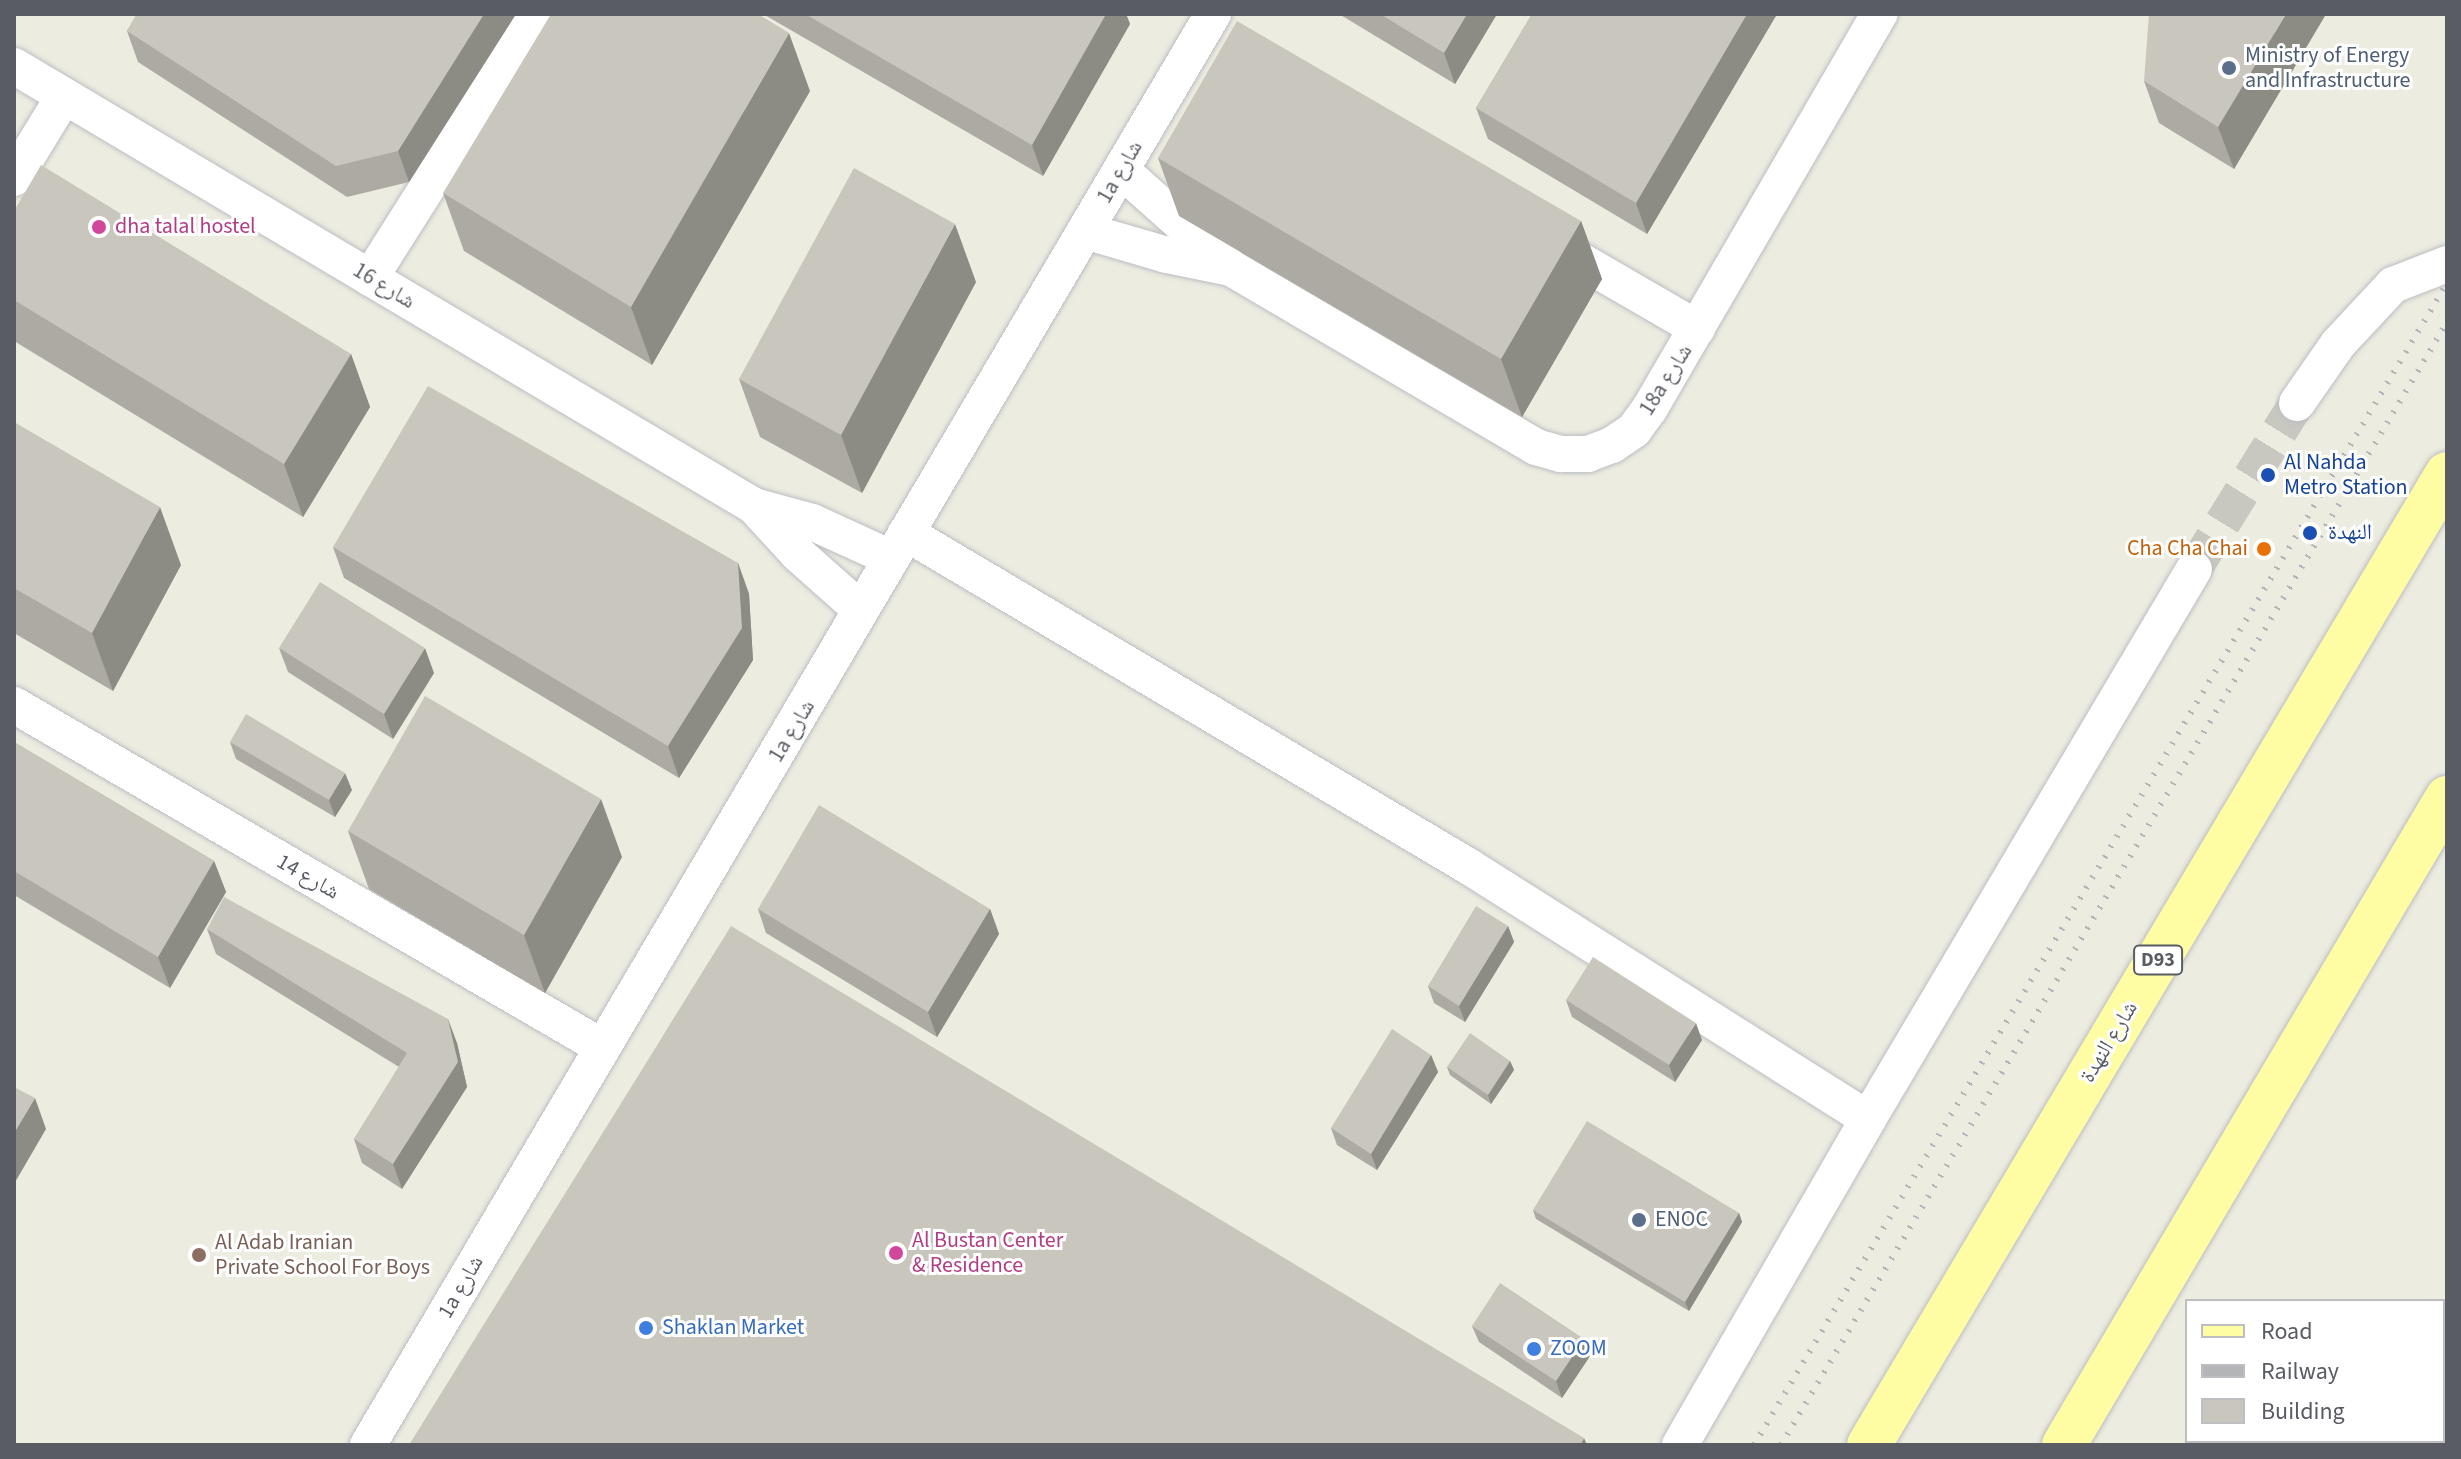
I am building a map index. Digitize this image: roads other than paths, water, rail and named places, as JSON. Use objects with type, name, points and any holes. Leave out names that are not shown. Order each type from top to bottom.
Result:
[{"type":"main road","name":"شارع النهدة","points":[[1869,1445],[2447,474]]},
{"type":"main road","points":[[2064,1445],[2447,798]]},
{"type":"street","points":[[370,278],[537,14]]},
{"type":"street","name":"18a شارع","points":[[1121,170],[1231,268],[1536,447],[1561,454],[1588,454],[1612,445],[1634,430],[1697,328],[1879,14]]},
{"type":"street","name":"1a شارع","points":[[368,1445],[1121,170],[1211,36]]},
{"type":"street","name":"شارع 16","points":[[14,66],[754,506],[899,545],[1468,866],[1868,1119]]},
{"type":"street","points":[[14,178],[64,96]]},
{"type":"street","points":[[1527,230],[1697,328]]},
{"type":"street","name":"18a شارع","points":[[1085,231],[1167,255],[1231,268]]},
{"type":"street","points":[[2297,403],[2338,344],[2393,285],[2447,264]]},
{"type":"street","name":"شارع 16","points":[[754,506],[798,554],[861,610]]},
{"type":"street","points":[[1680,1445],[1868,1119],[2194,569]]},
{"type":"street","name":"شارع 14","points":[[14,705],[602,1047]]},
{"type":"tunnel","points":[[2194,569],[2297,403]]},
{"type":"railway","points":[[1754,1445],[2447,283]]},
{"type":"railway","points":[[1781,1445],[2447,322]]},
{"type":"place","name":"Ministry of Energy and Infrastructure","points":[[2229,68]]},
{"type":"place","name":"dha talal hostel","points":[[99,227]]},
{"type":"place","name":"Al Nahda Metro Station","points":[[2268,475]]},
{"type":"place","name":"النهدة","points":[[2310,533]]},
{"type":"place","name":"Cha Cha Chai","points":[[2264,549]]},
{"type":"place","name":"ENOC","points":[[1639,1220]]},
{"type":"place","name":"Al Bustan Center & Residence","points":[[896,1253]]},
{"type":"place","name":"Al Adab Iranian Private School For Boys","points":[[199,1255]]},
{"type":"place","name":"Shaklan Market","points":[[646,1328]]},
{"type":"place","name":"ZOOM","points":[[1534,1349]]}]
